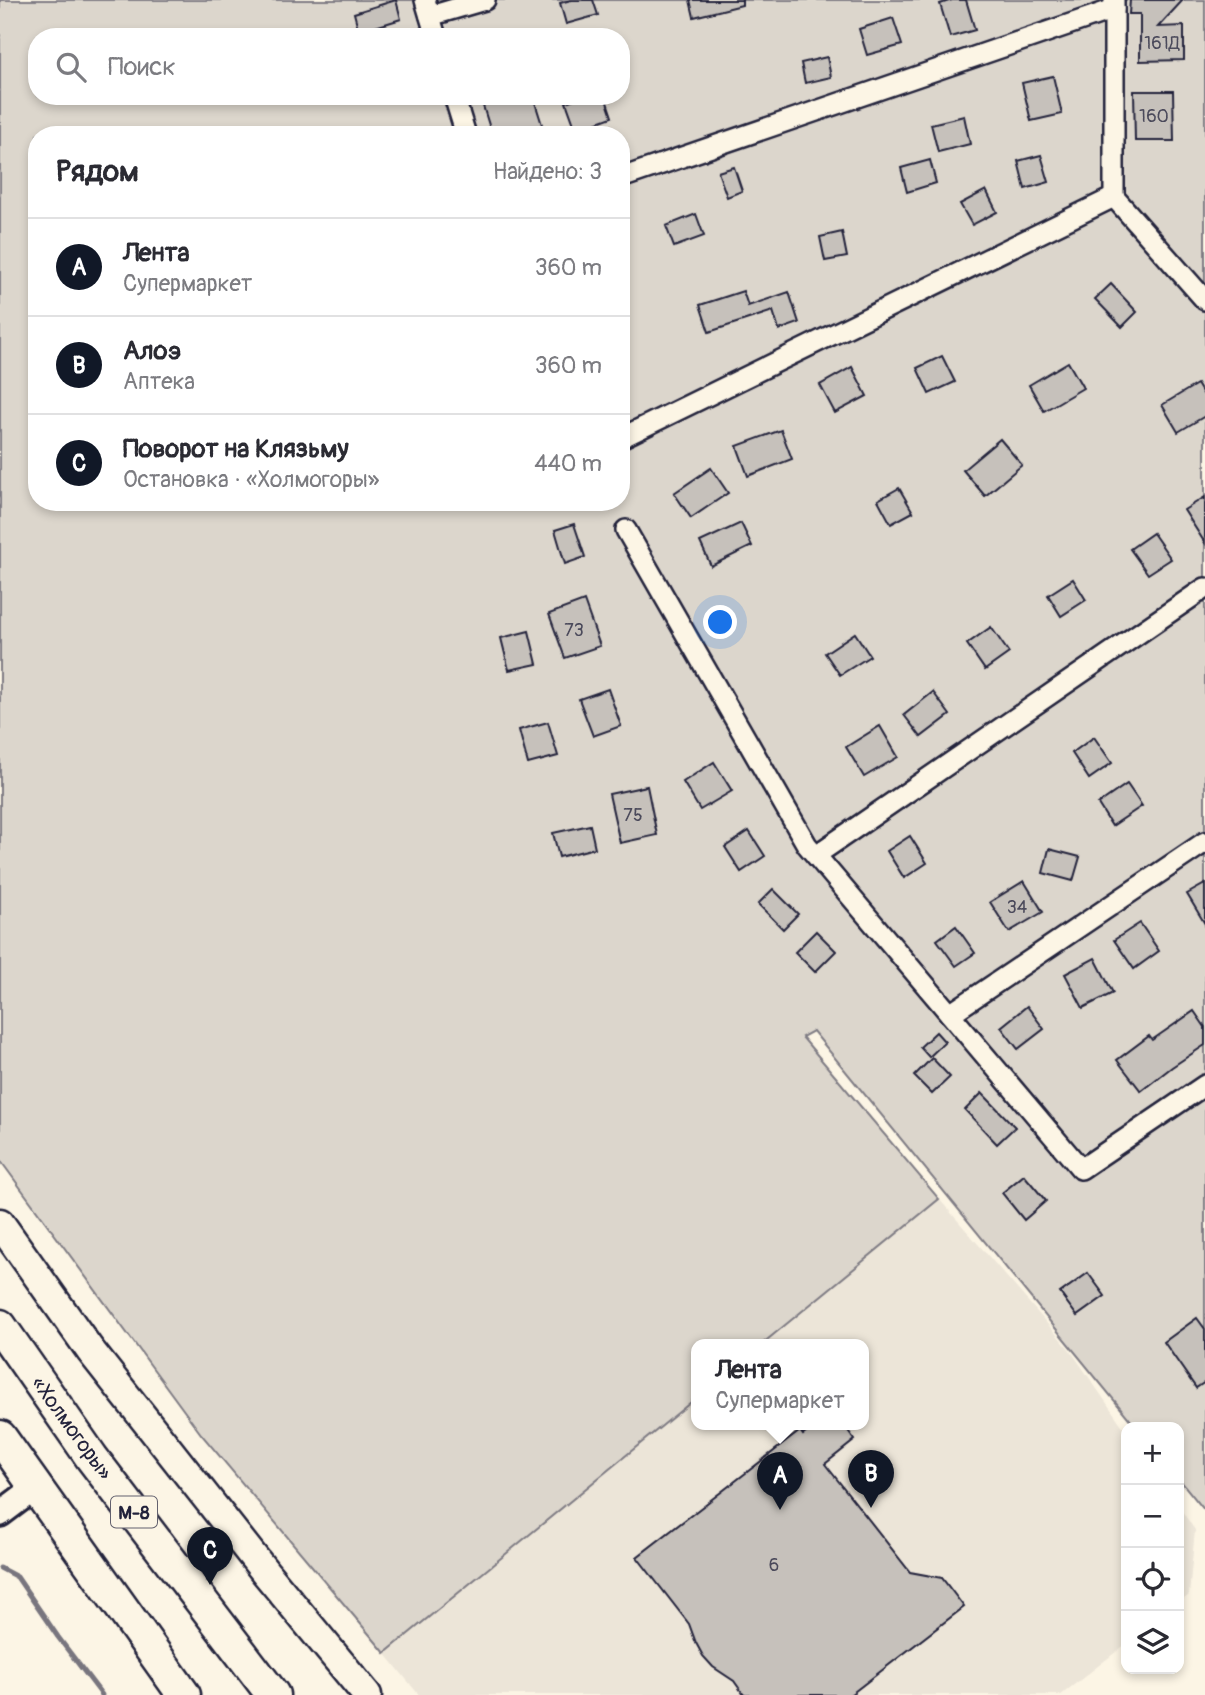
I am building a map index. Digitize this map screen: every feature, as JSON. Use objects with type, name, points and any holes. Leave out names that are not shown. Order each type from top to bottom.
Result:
[{"type":"highway","name":"«Холмогоры»","points":[[0,1326],[93,1458],[273,1695]]},
{"type":"highway","points":[[0,1437],[184,1695]]},
{"type":"main road","points":[[0,1223],[90,1350],[266,1573],[367,1695]]},
{"type":"street","points":[[434,28],[428,8],[485,0]]},
{"type":"street","points":[[630,175],[1114,4],[1114,197],[1205,300]]},
{"type":"street","points":[[457,105],[463,126]]},
{"type":"street","points":[[630,434],[1114,197]]},
{"type":"street","points":[[626,530],[807,845],[1081,1169],[1205,1085]]},
{"type":"street","points":[[816,855],[1205,588]]},
{"type":"street","points":[[950,1014],[1205,842]]},
{"type":"street","points":[[0,1514],[36,1487]]},
{"type":"shaded area","points":[[0,0],[1205,0],[1205,1511],[1184,1485],[1184,1422],[1132,1422],[813,1031],[802,1037],[939,1199],[768,1339],[691,1339],[691,1402],[385,1653],[201,1434],[0,1160]]},
{"type":"shaded area","points":[[939,1199],[1070,1350],[1121,1424],[1121,1648],[1061,1695],[419,1695],[385,1653],[691,1402],[691,1430],[869,1430],[869,1339],[768,1339]]},
{"type":"shaded area","points":[[1184,1514],[1195,1530],[1189,1595],[1184,1599]]},
{"type":"building","points":[[396,0],[401,19],[372,28],[358,28],[354,13]]},
{"type":"building","points":[[593,0],[598,15],[566,24],[560,3]]},
{"type":"building","points":[[690,0],[742,0],[742,5],[694,17]]},
{"type":"building","points":[[952,0],[966,0],[975,30],[950,37],[940,4]]},
{"type":"building","points":[[1130,0],[1183,0],[1158,27],[1184,26],[1184,60],[1140,61],[1140,14],[1129,14]]},
{"type":"building","points":[[893,18],[902,45],[867,55],[859,29]]},
{"type":"building","points":[[827,57],[831,77],[805,83],[801,63]]},
{"type":"building","points":[[1053,76],[1062,114],[1031,121],[1022,83]]},
{"type":"building","points":[[1134,91],[1173,91],[1174,141],[1135,141]]},
{"type":"building","points":[[483,105],[536,105],[542,126],[489,126]]},
{"type":"building","points":[[567,105],[608,105],[612,117],[587,126],[575,126]]},
{"type":"building","points":[[964,116],[970,144],[938,152],[931,124]]},
{"type":"building","points":[[1041,155],[1049,182],[1025,189],[1018,161]]},
{"type":"building","points":[[930,160],[936,183],[907,192],[901,168]]},
{"type":"building","points":[[734,167],[742,191],[727,197],[718,172]]},
{"type":"building","points":[[986,190],[997,212],[972,225],[960,204]]},
{"type":"building","points":[[696,214],[704,236],[674,247],[666,226]]},
{"type":"building","points":[[842,232],[847,257],[825,261],[820,237]]},
{"type":"building","points":[[1111,284],[1137,312],[1122,327],[1095,299]]},
{"type":"building","points":[[743,291],[748,306],[789,292],[799,323],[779,330],[773,311],[709,332],[700,305]]},
{"type":"building","points":[[942,356],[955,382],[929,394],[917,368]]},
{"type":"building","points":[[1068,362],[1083,388],[1044,411],[1029,385]]},
{"type":"building","points":[[852,367],[867,396],[835,413],[820,385]]},
{"type":"building","points":[[1197,384],[1205,397],[1205,416],[1178,432],[1162,405]]},
{"type":"building","points":[[781,430],[792,459],[748,476],[737,446]]},
{"type":"building","points":[[1000,439],[1022,465],[985,496],[963,470]]},
{"type":"building","points":[[711,468],[728,493],[691,518],[674,493]]},
{"type":"building","points":[[899,488],[913,512],[891,524],[878,500]]},
{"type":"building","points":[[1205,497],[1205,543],[1184,510]]},
{"type":"building","points":[[741,523],[752,546],[711,566],[700,542]]},
{"type":"building","points":[[574,524],[585,557],[565,564],[555,530]]},
{"type":"building","points":[[1153,533],[1171,559],[1148,574],[1130,549]]},
{"type":"building","points":[[1073,579],[1086,600],[1061,616],[1048,595]]},
{"type":"building","points":[[584,601],[600,646],[565,658],[549,614]]},
{"type":"building","points":[[991,627],[1009,653],[985,670],[967,644]]},
{"type":"building","points":[[529,631],[537,664],[509,670],[501,638]]},
{"type":"building","points":[[855,633],[870,656],[840,675],[825,653]]},
{"type":"building","points":[[608,689],[621,726],[593,736],[579,699]]},
{"type":"building","points":[[933,692],[950,715],[921,737],[904,715]]},
{"type":"building","points":[[548,722],[558,756],[528,764],[519,730]]},
{"type":"building","points":[[880,726],[898,757],[864,777],[846,747]]},
{"type":"building","points":[[1094,737],[1112,763],[1089,779],[1072,753]]},
{"type":"building","points":[[714,762],[732,791],[700,810],[683,782]]},
{"type":"building","points":[[1127,784],[1142,806],[1112,826],[1098,804]]},
{"type":"building","points":[[647,786],[657,835],[620,843],[609,794]]},
{"type":"building","points":[[590,825],[595,848],[559,857],[553,833]]},
{"type":"building","points":[[749,831],[765,856],[741,872],[725,847]]},
{"type":"building","points":[[910,836],[927,863],[904,878],[887,851]]},
{"type":"building","points":[[1049,849],[1080,857],[1073,881],[1043,873]]},
{"type":"building","points":[[1024,881],[1043,912],[1009,932],[990,902]]},
{"type":"building","points":[[1205,884],[1205,924],[1187,894]]},
{"type":"building","points":[[773,889],[798,914],[783,929],[758,904]]},
{"type":"building","points":[[1140,923],[1159,951],[1134,969],[1114,940]]},
{"type":"building","points":[[956,926],[975,953],[956,966],[937,940]]},
{"type":"building","points":[[816,931],[836,951],[815,972],[795,952]]},
{"type":"building","points":[[1095,958],[1113,993],[1083,1008],[1065,974]]},
{"type":"building","points":[[1027,1006],[1044,1029],[1018,1049],[1001,1027]]},
{"type":"building","points":[[1194,1011],[1205,1027],[1205,1045],[1141,1091],[1117,1060],[1149,1036],[1152,1040]]},
{"type":"building","points":[[936,1032],[945,1042],[929,1057],[920,1047]]},
{"type":"building","points":[[932,1058],[950,1077],[932,1094],[914,1076]]},
{"type":"building","points":[[982,1093],[1015,1127],[997,1144],[965,1110]]},
{"type":"building","points":[[1024,1175],[1046,1201],[1024,1220],[1002,1193]]},
{"type":"building","points":[[1088,1273],[1105,1296],[1077,1316],[1060,1293]]},
{"type":"building","points":[[1197,1318],[1205,1329],[1205,1382],[1196,1388],[1164,1342]]},
{"type":"building","points":[[810,1430],[848,1430],[855,1440],[825,1464],[910,1572],[942,1578],[964,1607],[850,1695],[744,1695],[734,1681],[713,1667],[703,1656],[689,1624],[637,1557],[800,1431],[803,1435]]},
{"type":"waterway","points":[[0,1568],[17,1577],[102,1695]]},
{"type":"place","name":"Алоэ","points":[[871,1508]]},
{"type":"place","name":"Лента","points":[[780,1510]]},
{"type":"place","name":"Поворот на Клязьму","points":[[210,1585]]}]
